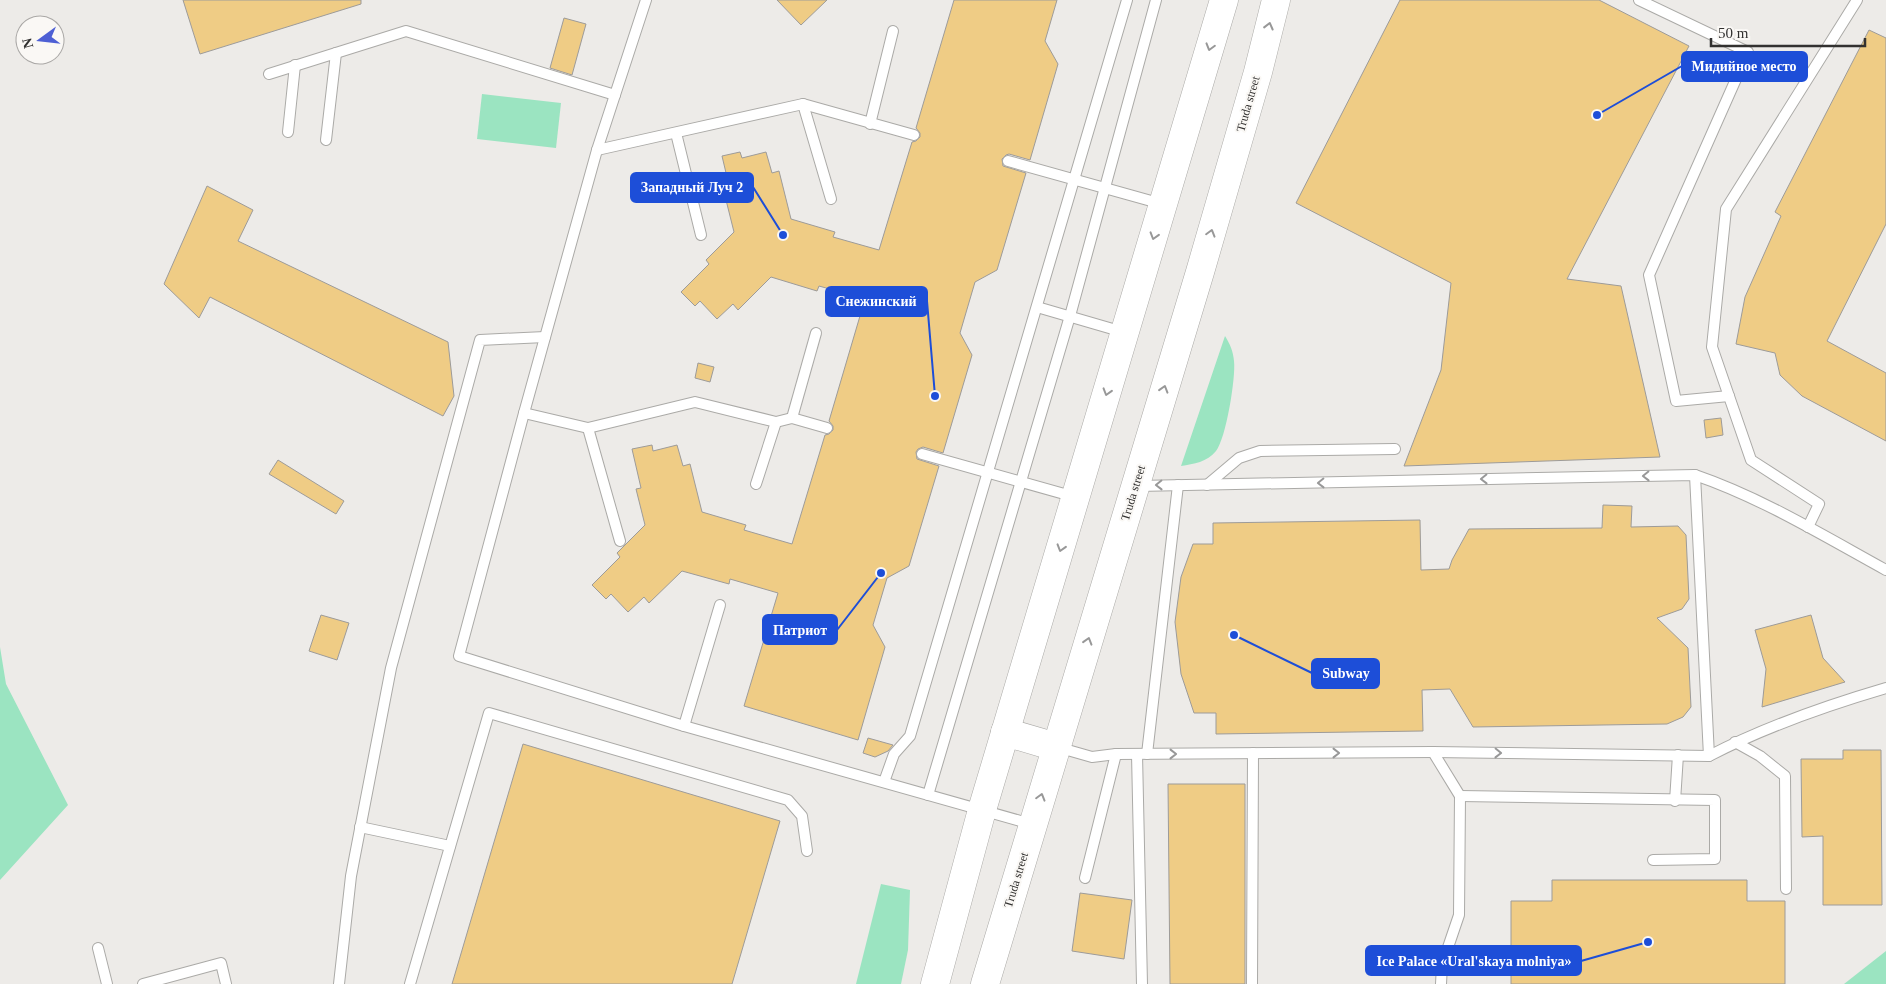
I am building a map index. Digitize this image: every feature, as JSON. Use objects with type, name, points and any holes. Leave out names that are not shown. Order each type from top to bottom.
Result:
[{"type":"main road","points":[[935,984],[982,810],[1224,0]]},
{"type":"main road","name":"Truda street","points":[[985,984],[1200,272],[1258,72],[1276,0]]},
{"type":"main road","points":[[1005,732],[1056,747]]},
{"type":"lane","points":[[646,0],[597,150],[459,656],[684,726],[1033,824]]},
{"type":"lane","points":[[884,782],[894,754],[910,736],[1127,0]]},
{"type":"lane","points":[[928,795],[1070,316],[1156,0]]},
{"type":"lane","points":[[1639,0],[1748,52],[1649,275],[1676,401],[1729,396]]},
{"type":"lane","points":[[1808,527],[1819,504],[1751,460],[1712,347],[1726,209],[1857,0]]},
{"type":"lane","points":[[870,124],[893,30]]},
{"type":"lane","points":[[269,74],[406,31],[615,95]]},
{"type":"lane","points":[[326,140],[336,53]]},
{"type":"lane","points":[[288,132],[295,66]]},
{"type":"lane","points":[[597,150],[804,104],[914,135]]},
{"type":"lane","points":[[804,104],[831,199]]},
{"type":"lane","points":[[676,132],[701,235]]},
{"type":"lane","points":[[1008,161],[1163,204]]},
{"type":"lane","points":[[1037,307],[1125,332]]},
{"type":"lane","points":[[792,418],[816,333]]},
{"type":"lane","points":[[339,984],[350,876],[392,668],[480,340],[545,337]]},
{"type":"lane","points":[[524,413],[588,428],[696,402],[776,422],[792,418],[827,428]]},
{"type":"lane","points":[[756,484],[776,422]]},
{"type":"lane","points":[[588,428],[620,541]]},
{"type":"lane","points":[[1207,485],[1239,458],[1260,450],[1395,449]]},
{"type":"lane","points":[[922,454],[1076,497]]},
{"type":"lane","points":[[1135,486],[1695,475],[1721,484],[1808,527],[1886,570]]},
{"type":"lane","points":[[1695,475],[1709,756]]},
{"type":"lane","points":[[1142,984],[1142,754],[1178,485]]},
{"type":"lane","points":[[684,726],[720,604]]},
{"type":"lane","points":[[1056,747],[1092,757],[1116,754],[1433,752],[1709,756],[1736,742],[1886,688]]},
{"type":"lane","points":[[410,984],[489,713],[788,800],[802,816],[806,851]]},
{"type":"lane","points":[[1736,742],[1760,756],[1785,776],[1786,889]]},
{"type":"lane","points":[[1433,752],[1460,796],[1458,915],[1442,965],[1441,984]]},
{"type":"lane","points":[[1252,984],[1253,753]]},
{"type":"lane","points":[[1085,878],[1116,754]]},
{"type":"lane","points":[[1675,801],[1678,755]]},
{"type":"lane","points":[[1460,796],[1675,801],[1715,800],[1715,859],[1653,860]]},
{"type":"lane","points":[[360,827],[450,846]]},
{"type":"lane","points":[[98,948],[107,984]]},
{"type":"lane","points":[[143,984],[220,963],[226,984]]},
{"type":"green space","points":[[482,94],[561,103],[556,148],[477,139]]},
{"type":"green space","points":[[1225,336],[1232,351],[1234,369],[1230,408],[1220,444],[1209,458],[1181,466]]},
{"type":"green space","points":[[0,647],[6,684],[68,805],[0,880]]},
{"type":"green space","points":[[881,884],[910,890],[908,950],[901,984],[856,984]]},
{"type":"green space","points":[[1886,951],[1886,984],[1844,984]]},
{"type":"building","points":[[183,0],[361,0],[361,4],[200,54]]},
{"type":"building","points":[[777,0],[827,0],[801,25]]},
{"type":"building","points":[[954,0],[1057,0],[1045,41],[1058,64],[1030,160],[1009,154],[1002,159],[1003,166],[1026,173],[997,270],[975,282],[960,333],[972,355],[943,453],[923,447],[916,452],[917,459],[939,466],[909,566],[887,578],[873,625],[885,647],[858,740],[744,706],[778,593],[730,579],[729,584],[682,571],[649,603],[644,597],[628,612],[611,594],[606,599],[592,585],[620,557],[617,553],[645,525],[636,489],[641,488],[632,449],[652,445],[653,451],[677,445],[683,466],[690,464],[702,512],[746,525],[744,530],[792,544],[825,435],[833,430],[833,426],[829,421],[865,299],[819,286],[817,291],[771,277],[738,310],[733,304],[717,319],[700,301],[695,306],[681,292],[709,264],[706,260],[734,232],[725,196],[731,194],[722,156],[740,152],[742,158],[766,152],[772,173],[779,171],[791,219],[835,232],[833,237],[879,250],[912,142],[920,137],[920,133],[916,128]]},
{"type":"building","points":[[1400,0],[1599,0],[1689,46],[1567,279],[1621,286],[1660,457],[1404,466],[1441,370],[1451,283],[1296,203]]},
{"type":"building","points":[[564,18],[586,24],[572,75],[550,68]]},
{"type":"building","points":[[1869,30],[1886,38],[1886,224],[1827,341],[1886,373],[1886,441],[1802,396],[1780,375],[1775,353],[1736,344],[1745,297],[1781,216],[1775,212]]},
{"type":"building","points":[[207,186],[253,210],[238,241],[448,342],[454,396],[443,416],[210,297],[199,318],[164,284]]},
{"type":"building","points":[[698,363],[714,367],[710,382],[695,378]]},
{"type":"building","points":[[1721,418],[1723,435],[1706,438],[1704,420]]},
{"type":"building","points":[[278,460],[344,501],[336,514],[269,474]]},
{"type":"building","points":[[1603,505],[1632,506],[1631,527],[1678,526],[1686,535],[1689,599],[1682,609],[1657,618],[1688,648],[1691,707],[1683,717],[1667,724],[1473,727],[1450,689],[1422,690],[1423,731],[1216,734],[1216,713],[1194,713],[1181,674],[1175,622],[1181,577],[1193,544],[1213,544],[1213,523],[1420,520],[1421,570],[1449,569],[1469,529],[1602,528]]},
{"type":"building","points":[[321,615],[349,623],[337,660],[309,651]]},
{"type":"building","points":[[1811,615],[1823,658],[1845,682],[1762,707],[1766,669],[1755,630]]},
{"type":"building","points":[[868,738],[893,745],[888,751],[875,757],[863,753]]},
{"type":"building","points":[[523,744],[780,821],[732,984],[452,984]]},
{"type":"building","points":[[1843,750],[1881,750],[1882,905],[1823,905],[1823,836],[1802,837],[1801,759],[1843,759]]},
{"type":"building","points":[[1168,784],[1245,784],[1245,984],[1170,984]]},
{"type":"building","points":[[1552,880],[1747,880],[1747,901],[1785,901],[1785,984],[1511,984],[1511,901],[1552,901]]},
{"type":"building","points":[[1080,893],[1132,900],[1124,959],[1072,951]]},
{"type":"place","name":"Мидийное место","points":[[1597,115]]},
{"type":"place","name":"Западный Луч 2","points":[[783,235]]},
{"type":"place","name":"Снежинский","points":[[935,396]]},
{"type":"place","name":"Патриот","points":[[881,573]]},
{"type":"place","name":"Subway","points":[[1234,635]]},
{"type":"place","name":"Ice Palace «Ural'skaya molniya»","points":[[1648,942]]}]
